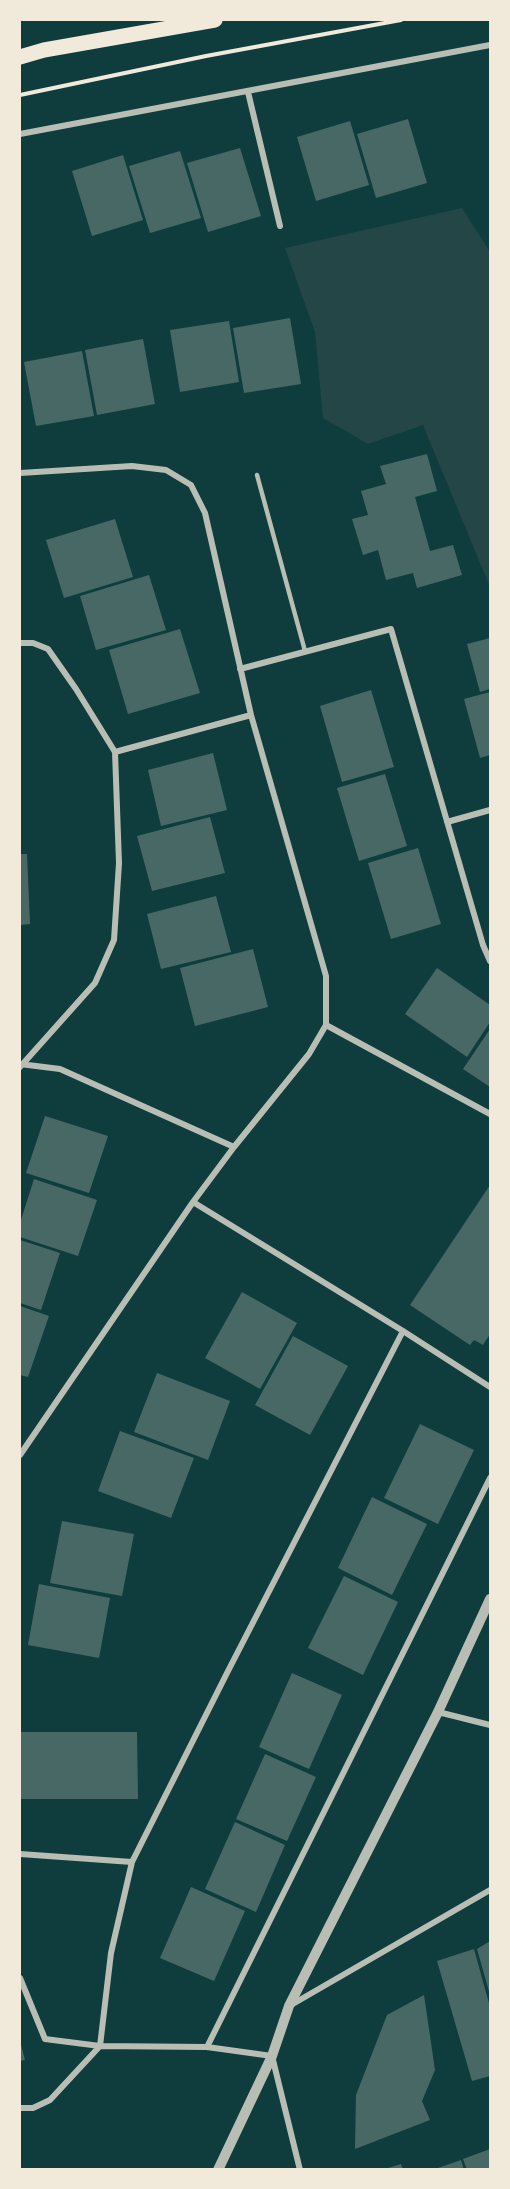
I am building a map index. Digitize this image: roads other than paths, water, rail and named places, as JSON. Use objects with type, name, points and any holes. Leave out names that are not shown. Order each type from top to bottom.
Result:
[{"type":"main road","points":[[20,57],[44,50],[215,20]]},
{"type":"street","points":[[20,134],[490,45]]},
{"type":"street","points":[[248,92],[280,226]]},
{"type":"street","points":[[20,473],[132,466],[166,470],[191,485],[205,513],[251,715],[326,976],[326,1025],[309,1054],[193,1202],[20,1455]]},
{"type":"street","points":[[240,669],[391,629],[483,945],[490,961]]},
{"type":"street","points":[[20,643],[33,643],[48,649],[115,752],[119,863],[114,940],[95,983],[20,1065]]},
{"type":"street","points":[[115,752],[251,715]]},
{"type":"street","points":[[447,822],[490,810]]},
{"type":"street","points":[[326,1025],[490,1114]]},
{"type":"street","points":[[20,1065],[60,1069],[234,1147]]},
{"type":"street","points":[[193,1202],[404,1331],[490,1387]]},
{"type":"street","points":[[20,2108],[33,2108],[50,2100],[99,2046],[111,1953],[132,1862],[226,1673],[404,1331]]},
{"type":"street","points":[[207,2047],[490,1478]]},
{"type":"street","points":[[218,2169],[273,2056],[289,2006],[438,1712],[490,1599]]},
{"type":"street","points":[[438,1712],[490,1725]]},
{"type":"street","points":[[20,1854],[132,1862]]},
{"type":"street","points":[[289,2006],[490,1890]]},
{"type":"street","points":[[20,1978],[45,2039],[99,2046],[207,2047],[273,2056]]},
{"type":"street","points":[[273,2056],[300,2169]]},
{"type":"lane","points":[[257,475],[305,651]]}]
